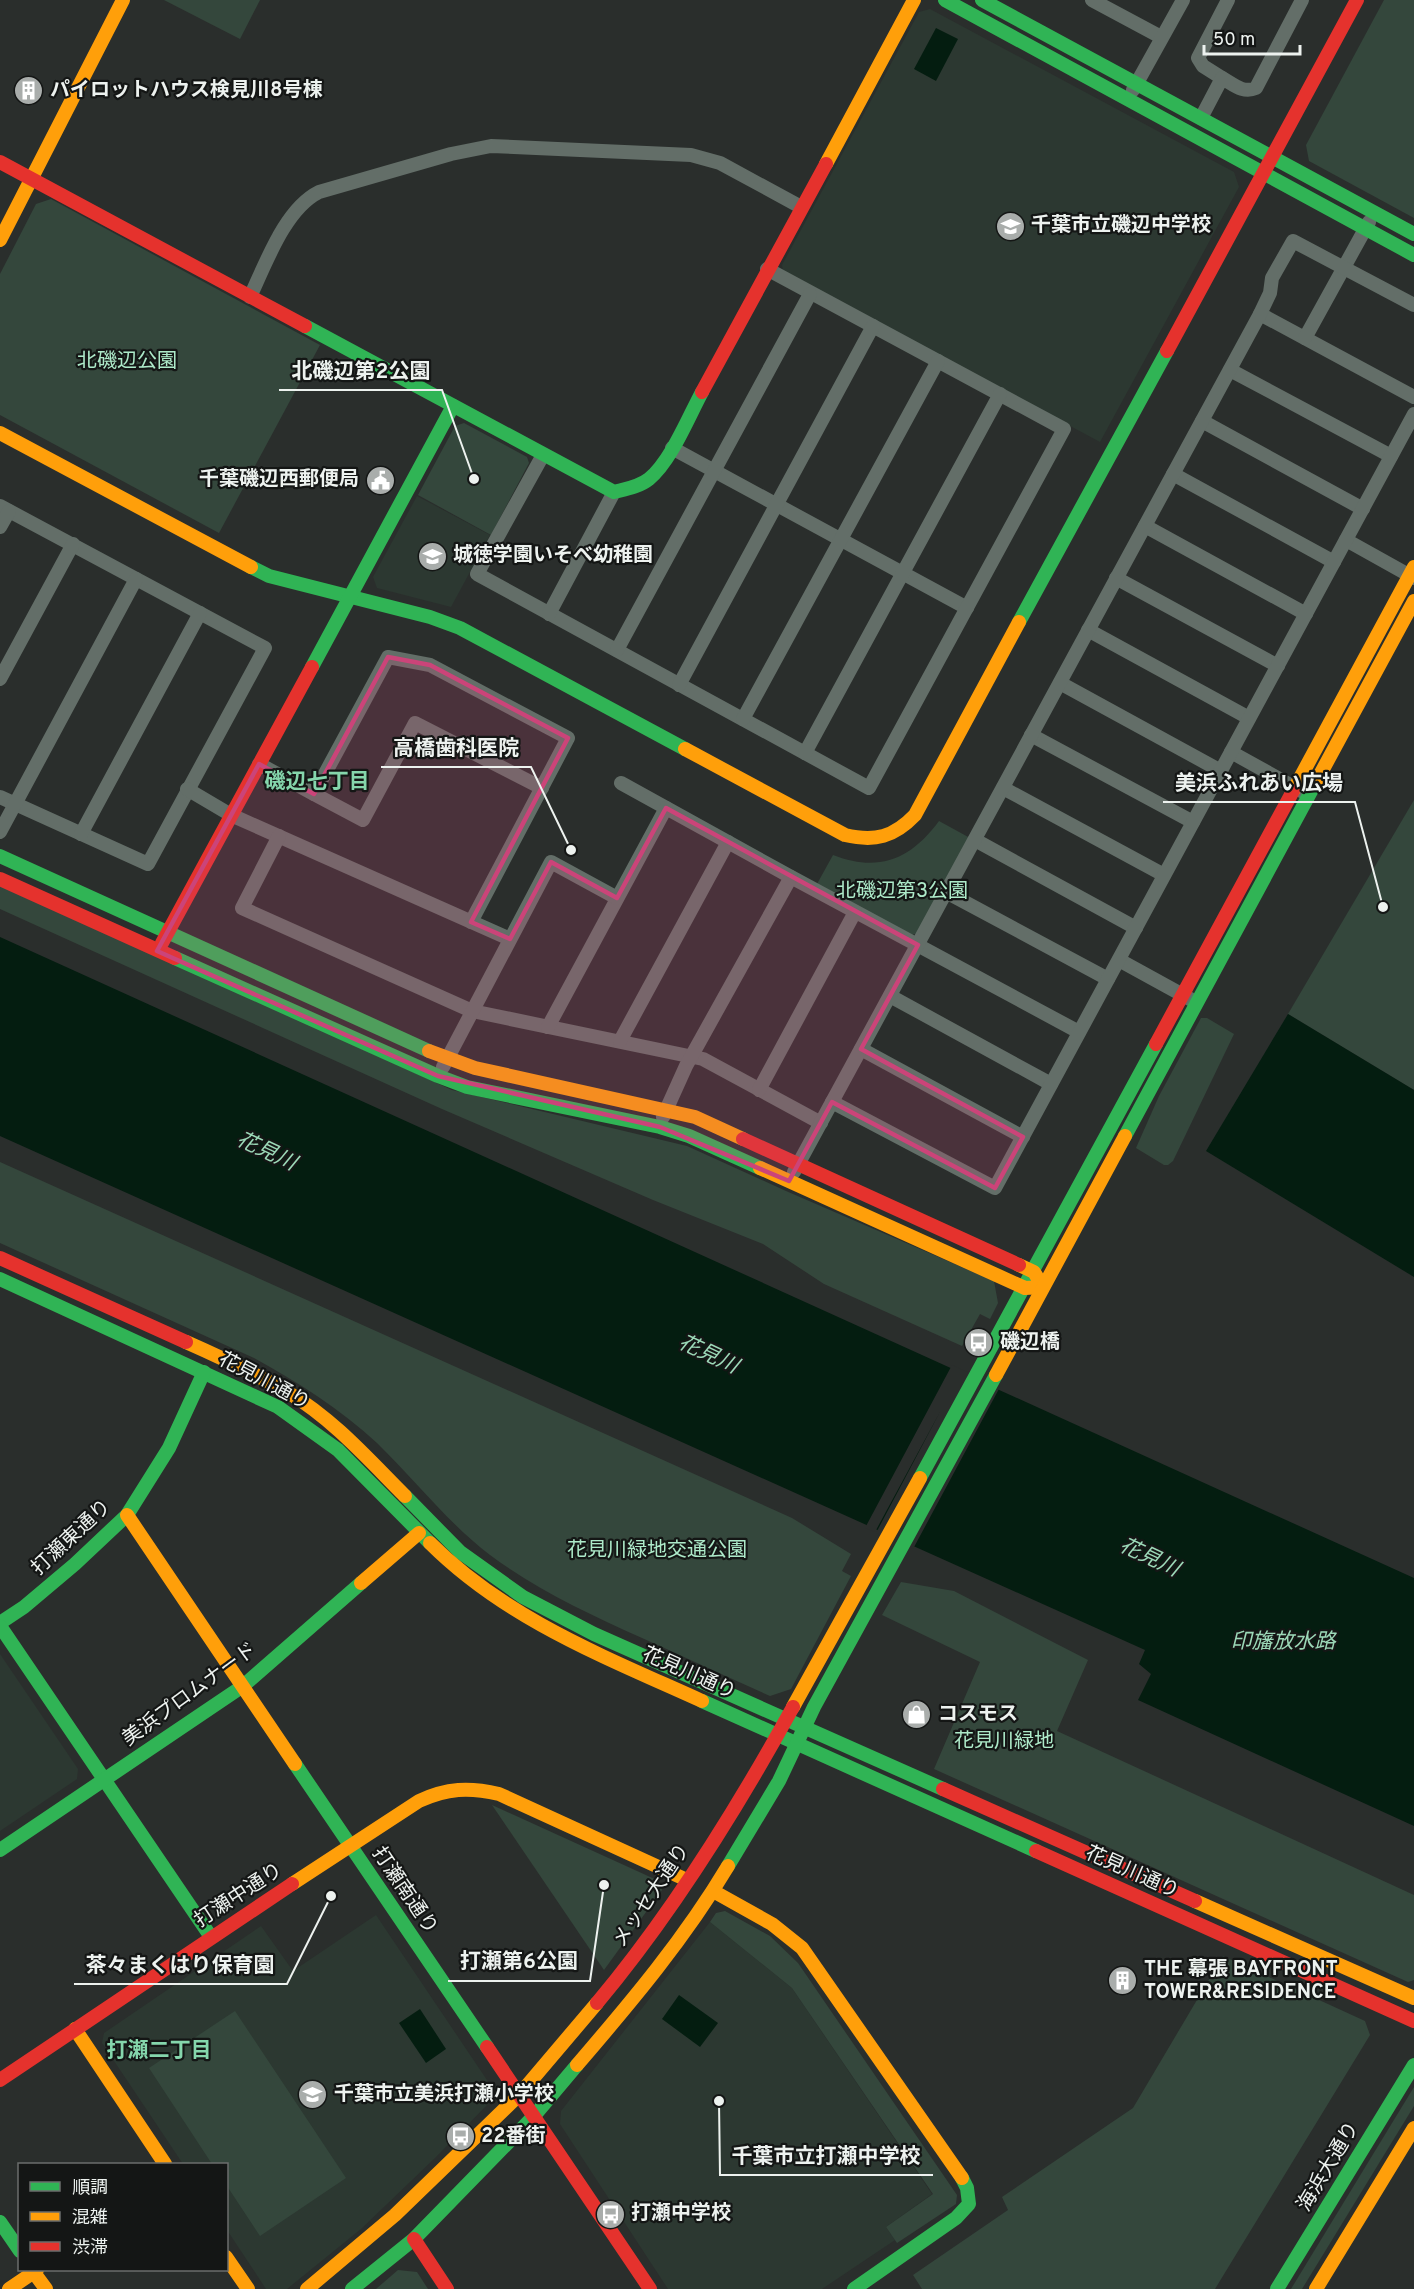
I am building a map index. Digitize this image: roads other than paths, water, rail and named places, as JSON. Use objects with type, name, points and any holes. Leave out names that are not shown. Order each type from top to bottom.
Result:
[{"type":"street","points":[[1,233],[123,0]]},
{"type":"street","points":[[0,162],[614,492],[640,486],[658,472],[914,0]]},
{"type":"street","points":[[945,0],[1414,255]]},
{"type":"street","points":[[982,0],[1274,156],[1414,234]]},
{"type":"street","points":[[1092,0],[1161,37]]},
{"type":"street","points":[[1128,100],[1183,0]]},
{"type":"street","points":[[1228,0],[1198,58],[1203,66],[1243,90],[1249,91],[1256,88],[1302,0]]},
{"type":"street","points":[[0,433],[246,566],[269,576],[430,617],[460,628],[845,836],[865,841],[881,839],[896,833],[915,815],[1357,0]]},
{"type":"street","points":[[1201,118],[1222,78]]},
{"type":"street","points":[[250,297],[269,256],[289,221],[307,198],[318,192],[470,150],[506,146],[691,154],[720,163],[801,207]]},
{"type":"street","points":[[1305,338],[1374,212]]},
{"type":"street","points":[[789,1182],[1260,314],[1270,294],[1272,278],[1293,241],[1414,305]]},
{"type":"street","points":[[543,455],[477,574],[869,788],[1064,429],[818,295],[810,294],[767,270]]},
{"type":"street","points":[[617,650],[810,294]]},
{"type":"street","points":[[1260,314],[1414,397]]},
{"type":"street","points":[[679,685],[873,326]]},
{"type":"street","points":[[743,719],[938,361]]},
{"type":"street","points":[[1230,370],[1391,456]]},
{"type":"street","points":[[805,753],[1000,394]]},
{"type":"street","points":[[158,951],[453,406]]},
{"type":"street","points":[[832,1102],[995,1188],[1414,414]]},
{"type":"street","points":[[1202,421],[1363,509]]},
{"type":"street","points":[[672,448],[967,608]]},
{"type":"street","points":[[1173,474],[1334,562]]},
{"type":"street","points":[[549,614],[614,492]]},
{"type":"street","points":[[0,527],[4,508],[264,648],[148,864],[0,797]]},
{"type":"street","points":[[1145,526],[1306,614]]},
{"type":"street","points":[[1346,540],[1413,573]]},
{"type":"street","points":[[0,679],[74,544]]},
{"type":"street","name":"メッセ大通り","points":[[308,2289],[396,2215],[519,2095],[623,1972],[687,1880],[760,1767],[1034,1272],[1413,573]]},
{"type":"street","points":[[1116,578],[1278,666]]},
{"type":"street","points":[[0,832],[136,579]]},
{"type":"street","points":[[352,2289],[414,2239],[534,2116],[638,1994],[713,1891],[779,1781],[804,1728],[1414,601]]},
{"type":"street","points":[[81,834],[200,613]]},
{"type":"street","points":[[1088,630],[1249,718]]},
{"type":"street","points":[[314,794],[388,657],[430,665],[568,738],[471,922]]},
{"type":"street","points":[[1060,682],[1221,771]]},
{"type":"street","points":[[259,764],[363,820],[415,723],[542,788]]},
{"type":"street","points":[[1031,735],[1193,822]]},
{"type":"street","points":[[1231,752],[1310,796]]},
{"type":"street","points":[[621,783],[1079,1032]]},
{"type":"street","points":[[1003,788],[1164,875]]},
{"type":"street","points":[[187,789],[231,815],[510,939]]},
{"type":"street","points":[[548,1027],[666,808]]},
{"type":"street","points":[[279,836],[242,908],[472,1011],[703,1059],[821,1123]]},
{"type":"street","points":[[975,840],[1136,927]]},
{"type":"street","points":[[620,1041],[728,842]]},
{"type":"street","points":[[0,856],[447,1059],[475,1068],[695,1117],[1034,1272],[1043,1287]]},
{"type":"street","points":[[438,1076],[551,862],[617,898]]},
{"type":"street","points":[[660,1127],[666,1109],[692,1057],[791,877]]},
{"type":"street","points":[[0,879],[438,1076],[467,1087],[660,1127],[689,1136],[1025,1288],[1043,1287]]},
{"type":"street","points":[[946,892],[1108,980]]},
{"type":"street","points":[[759,1090],[855,912]]},
{"type":"street","points":[[1119,960],[1196,1002]]},
{"type":"street","points":[[890,996],[1051,1084]]},
{"type":"street","points":[[861,1049],[1023,1137]]},
{"type":"street","name":"花見川通り","points":[[0,1258],[208,1352],[289,1394],[348,1439],[460,1552],[523,1597],[594,1634],[1414,1998]]},
{"type":"street","name":"花見川通り","points":[[0,1280],[278,1407],[338,1450],[453,1566],[516,1612],[587,1649],[1414,2021]]},
{"type":"street","name":"打瀬東通り","points":[[0,1625],[75,1564],[127,1515],[169,1448],[204,1372]]},
{"type":"street","name":"打瀬南通り","points":[[127,1515],[650,2289]]},
{"type":"street","name":"美浜プロムナード","points":[[0,1850],[243,1686],[419,1533]]},
{"type":"street","points":[[0,1625],[211,1937]]},
{"type":"street","name":"打瀬中通り","points":[[0,2080],[211,1937],[419,1801],[436,1793],[453,1789],[477,1789],[499,1794],[687,1880]]},
{"type":"street","points":[[713,1891],[772,1924],[802,1948],[960,2174],[967,2188],[969,2204],[956,2218],[854,2289]]},
{"type":"street","points":[[75,2029],[164,2163]]},
{"type":"street","name":"海浜大通り","points":[[1277,2289],[1414,2065]]},
{"type":"street","points":[[1316,2289],[1414,2127]]},
{"type":"street","points":[[0,2222],[18,2248]]},
{"type":"street","points":[[414,2239],[447,2289]]},
{"type":"street","points":[[228,2260],[248,2289]]},
{"type":"street","points":[[9,2289],[33,2271]]},
{"type":"street","points":[[35,2271],[46,2289]]},
{"type":"water","points":[[936,28],[958,39],[936,81],[914,69]]},
{"type":"water","name":"印旛放水路","points":[[0,937],[1414,1578],[1414,1826],[1138,1700],[1151,1674],[1139,1664],[1145,1650],[0,1136]]},
{"type":"water","points":[[1288,1014],[1414,1090],[1414,1277],[1206,1151]]},
{"type":"water","points":[[679,1995],[718,2023],[700,2047],[662,2019]]},
{"type":"water","points":[[420,2009],[446,2049],[426,2063],[399,2023]]},
{"type":"place","name":"パイロットハウス検見川8号棟","points":[[29,91]]},
{"type":"place","name":"千葉市立磯辺中学校","points":[[1010,226]]},
{"type":"place","name":"北磯辺第2公園","points":[[474,479]]},
{"type":"place","name":"千葉磯辺西郵便局","points":[[380,480]]},
{"type":"place","name":"城徳学園いそべ幼稚園","points":[[432,556]]},
{"type":"place","name":"高橋歯科医院","points":[[571,850]]},
{"type":"place","name":"美浜ふれあい広場","points":[[1383,907]]},
{"type":"place","name":"磯辺橋","points":[[979,1343]]},
{"type":"place","name":"コスモス","points":[[917,1715]]},
{"type":"place","name":"打瀬第6公園","points":[[604,1885]]},
{"type":"place","name":"茶々まくはり保育園","points":[[331,1896]]},
{"type":"place","name":"THE 幕張 BAYFRONT TOWER&RESIDENCE","points":[[1123,1981]]},
{"type":"place","name":"千葉市立美浜打瀬小学校","points":[[313,2095]]},
{"type":"place","name":"千葉市立打瀬中学校","points":[[719,2101]]},
{"type":"place","name":"22番街","points":[[460,2137]]},
{"type":"place","name":"打瀬中学校","points":[[610,2214]]},
{"type":"district","name":"磯辺七丁目","points":[[317,782]]},
{"type":"district","name":"打瀬二丁目","points":[[159,2051]]},
{"type":"park label","name":"北磯辺公園","points":[[127,362]]},
{"type":"park label","name":"北磯辺第3公園","points":[[902,892]]},
{"type":"park label","name":"花見川緑地交通公園","points":[[657,1551]]},
{"type":"park label","name":"花見川緑地","points":[[1004,1742]]},
{"type":"water label","name":"花見川","points":[[266,1152]]},
{"type":"water label","name":"花見川","points":[[708,1355]]},
{"type":"water label","name":"花見川","points":[[1149,1558]]}]
